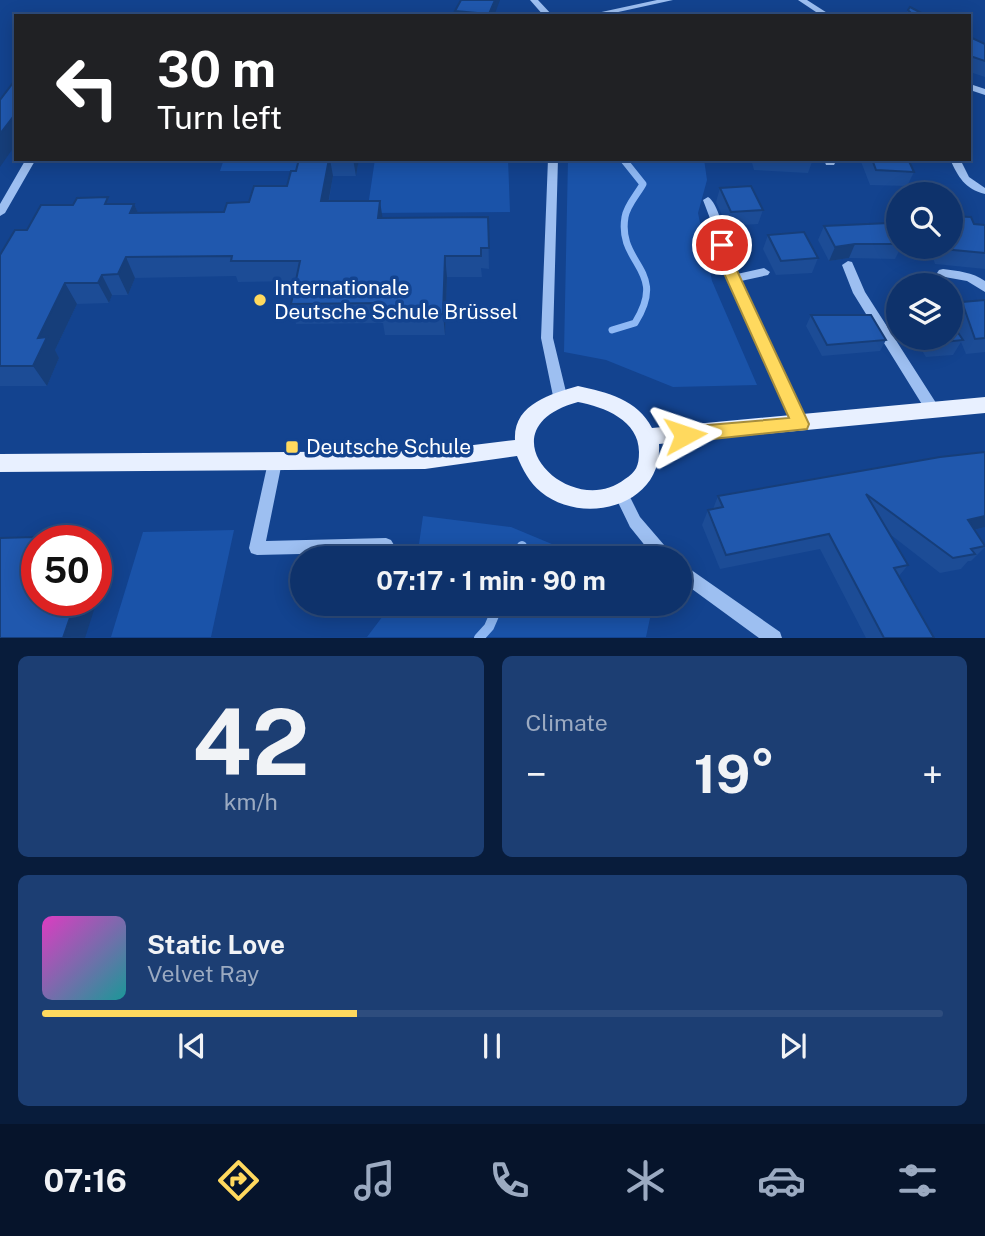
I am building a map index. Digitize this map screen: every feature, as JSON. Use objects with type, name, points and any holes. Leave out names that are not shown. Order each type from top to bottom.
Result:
[{"type":"main road","points":[[595,395],[612,400],[627,409],[649,437],[648,466],[638,482],[621,494],[600,499],[579,499],[560,493],[545,484],[529,466],[523,447],[524,430],[537,409],[560,396],[595,395]]},
{"type":"main road","points":[[649,437],[985,405]]},
{"type":"main road","points":[[0,463],[425,460],[523,447]]},
{"type":"street","points":[[534,0],[547,14]]},
{"type":"street","points":[[597,14],[669,0]]},
{"type":"street","points":[[802,0],[825,14]]},
{"type":"street","points":[[0,213],[30,161]]},
{"type":"street","points":[[553,161],[547,338],[560,396]]},
{"type":"street","points":[[955,161],[965,181],[974,188],[985,191]]},
{"type":"street","points":[[708,200],[719,229],[725,260],[800,424]]},
{"type":"street","points":[[848,265],[859,293],[933,410]]},
{"type":"street","points":[[733,279],[764,272]]},
{"type":"street","points":[[963,276],[980,282],[985,288]]},
{"type":"street","points":[[275,462],[257,548],[386,545]]},
{"type":"street","points":[[621,494],[635,522],[655,546]]},
{"type":"street","points":[[692,580],[774,638]]},
{"type":"shaded area","points":[[223,161],[302,161],[299,171],[220,171]]},
{"type":"shaded area","points":[[375,161],[508,161],[510,212],[367,213]]},
{"type":"shaded area","points":[[568,161],[704,161],[707,180],[698,213],[712,281],[757,385],[673,387],[606,360],[564,352]]},
{"type":"shaded area","points":[[423,516],[511,527],[557,546],[419,546]]},
{"type":"shaded area","points":[[234,530],[211,637],[111,637],[143,532]]},
{"type":"shaded area","points":[[383,616],[650,616],[646,637],[367,637]]},
{"type":"building","points":[[461,0],[495,0],[489,14],[455,11]]},
{"type":"building","points":[[910,7],[923,14],[912,14],[908,10]]},
{"type":"building","points":[[971,37],[985,44],[985,61],[971,56]]},
{"type":"building","points":[[14,82],[14,116],[0,134],[0,100]]},
{"type":"building","points":[[298,161],[329,161],[321,201],[380,201],[378,218],[488,217],[489,248],[481,248],[481,256],[445,256],[443,314],[382,315],[383,303],[291,304],[300,261],[231,261],[232,256],[126,257],[118,274],[102,275],[98,283],[65,283],[38,338],[47,337],[33,366],[0,366],[0,255],[15,230],[27,230],[41,205],[73,205],[77,198],[108,197],[105,204],[134,204],[130,213],[224,212],[227,203],[249,202],[254,186],[287,186],[291,171],[296,171]]},
{"type":"building","points":[[873,161],[909,161],[914,172],[876,170]]},
{"type":"building","points":[[751,186],[763,210],[731,212],[720,188]]},
{"type":"building","points":[[963,217],[971,217],[974,224],[985,225],[985,253],[963,251]]},
{"type":"building","points":[[886,223],[886,244],[835,247],[824,226]]},
{"type":"building","points":[[804,232],[818,258],[781,261],[768,235]]},
{"type":"building","points":[[985,300],[985,338],[975,339],[963,302]]},
{"type":"building","points":[[811,315],[871,315],[886,340],[827,345]]},
{"type":"building","points":[[985,452],[985,516],[968,520],[985,546],[971,549],[975,554],[953,558],[866,494],[908,565],[894,568],[934,638],[884,638],[829,534],[726,555],[708,510],[723,507],[718,496],[940,457]]},
{"type":"building","points":[[21,537],[21,616],[71,616],[63,638],[0,638],[0,538]]},
{"type":"waterway","points":[[612,330],[635,323],[644,305],[647,290],[645,278],[628,246],[625,233],[626,213],[643,184],[625,161]]},
{"type":"waterway","points":[[479,638],[489,627],[494,616]]},
{"type":"place","name":"Internationale Deutsche Schule Brüssel","points":[[260,300]]},
{"type":"place","name":"Deutsche Schule","points":[[292,447]]},
{"type":"route","points":[[685,435],[800,424],[725,260],[722,245]]}]
